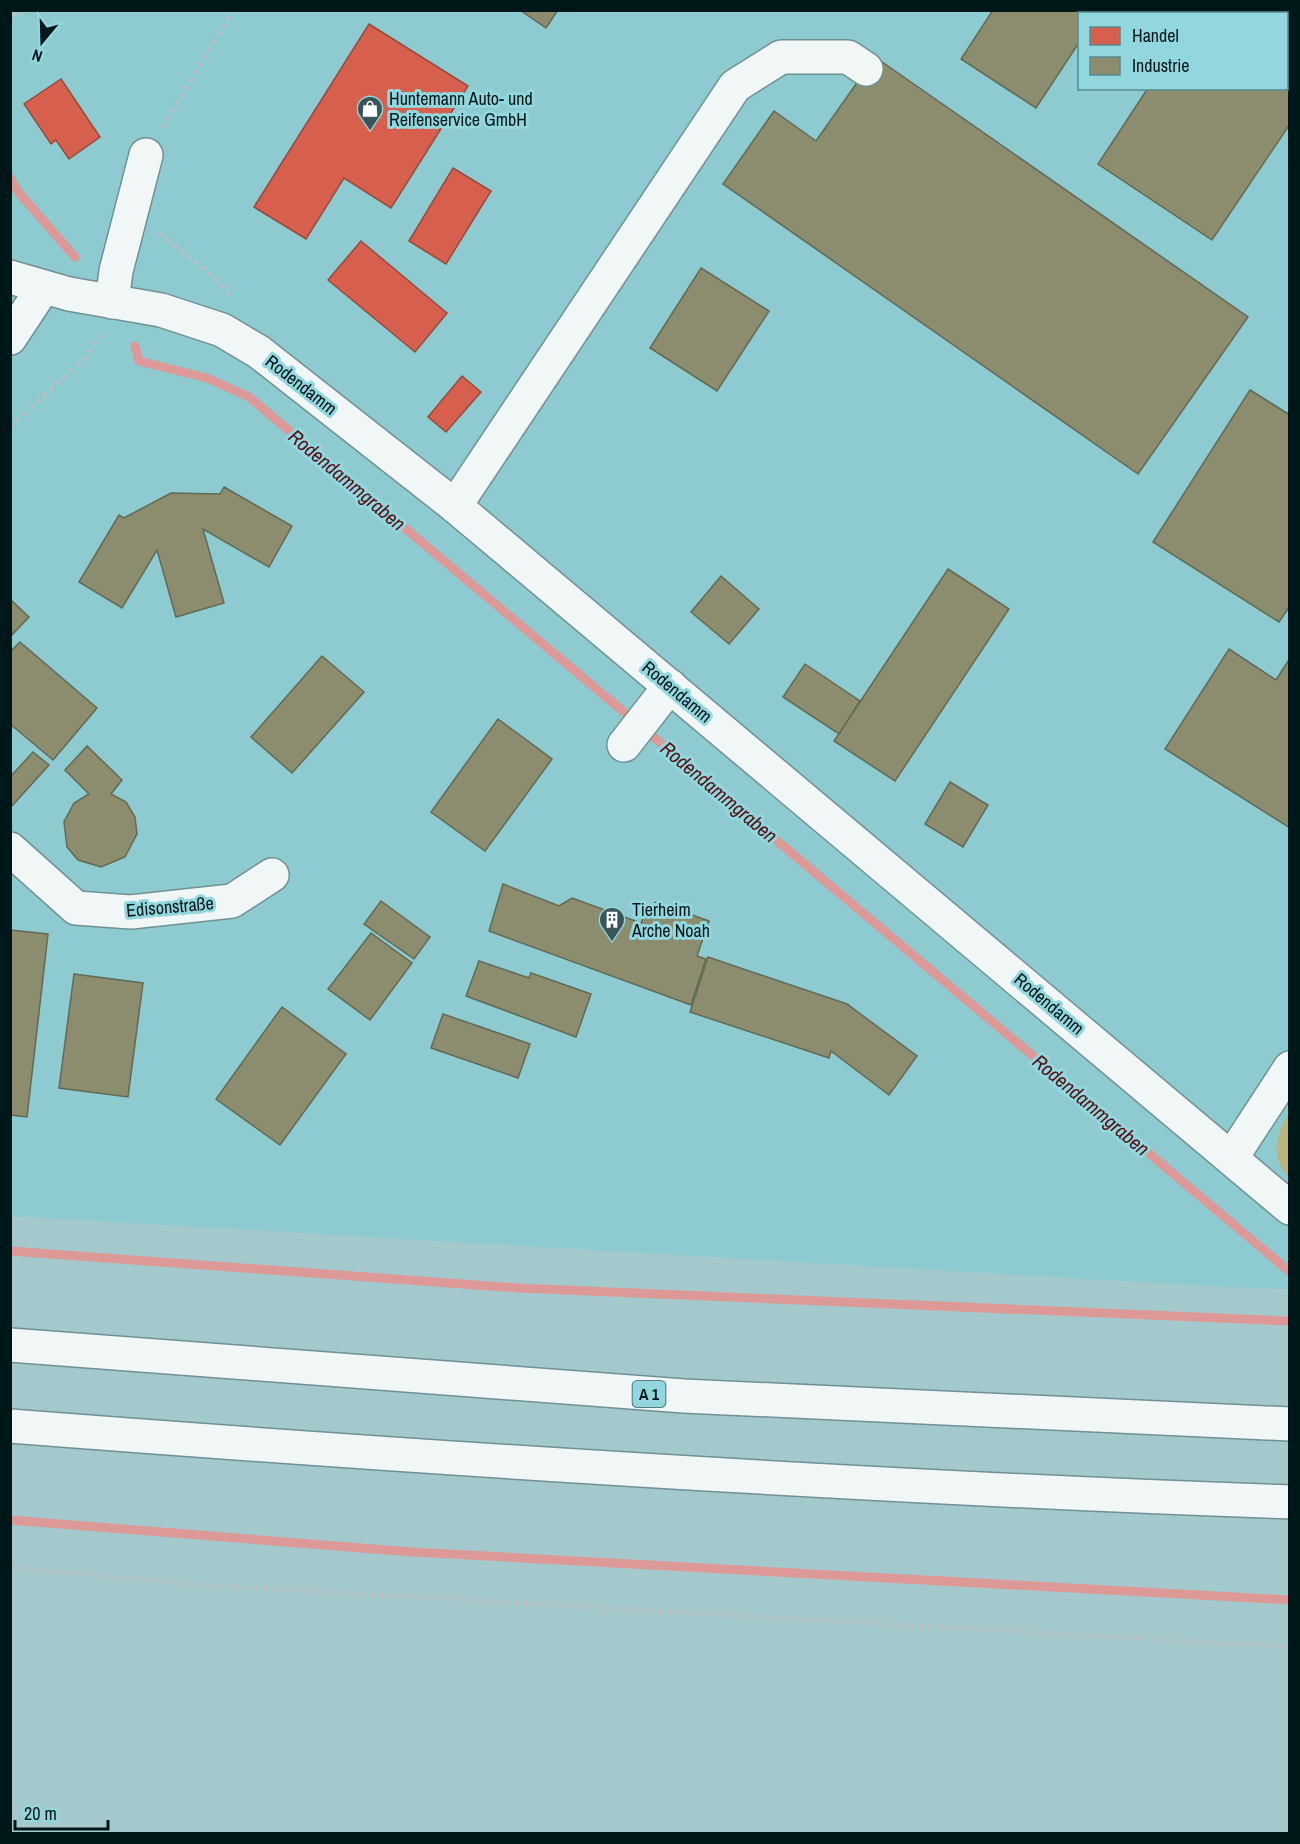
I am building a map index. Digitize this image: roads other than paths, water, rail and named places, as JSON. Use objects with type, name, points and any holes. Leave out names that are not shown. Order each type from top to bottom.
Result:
[{"type":"main road","points":[[455,506],[735,86],[781,57],[848,57],[866,69]]},
{"type":"main road","points":[[112,302],[131,210],[146,155]]},
{"type":"main road","name":"Rodendamm","points":[[10,277],[43,288],[161,310],[231,335],[259,352],[455,506],[662,696],[1232,1157],[1290,1208]]},
{"type":"main road","points":[[10,338],[43,288]]},
{"type":"main road","points":[[624,745],[662,696]]},
{"type":"main road","name":"Edisonstraße","points":[[10,849],[76,908],[131,912],[232,901],[272,875]]},
{"type":"main road","points":[[1232,1157],[1290,1068]]},
{"type":"main road","name":"A 1","points":[[10,1345],[684,1396],[1290,1424]]},
{"type":"main road","points":[[10,1426],[237,1444],[974,1491],[1290,1502]]},
{"type":"waterway","name":"Rodendammgraben","points":[[10,178],[19,193],[75,257]]},
{"type":"waterway","name":"Rodendammgraben","points":[[135,346],[139,361],[207,378],[249,397],[1290,1272]]},
{"type":"waterway","points":[[10,1251],[518,1288],[1290,1321]]},
{"type":"waterway","points":[[10,1520],[412,1552],[1290,1600]]},
{"type":"place","name":"Huntemann Auto- und Reifenservice GmbH","points":[[370,132]]},
{"type":"place","name":"Tierheim Arche Noah","points":[[612,943]]}]
